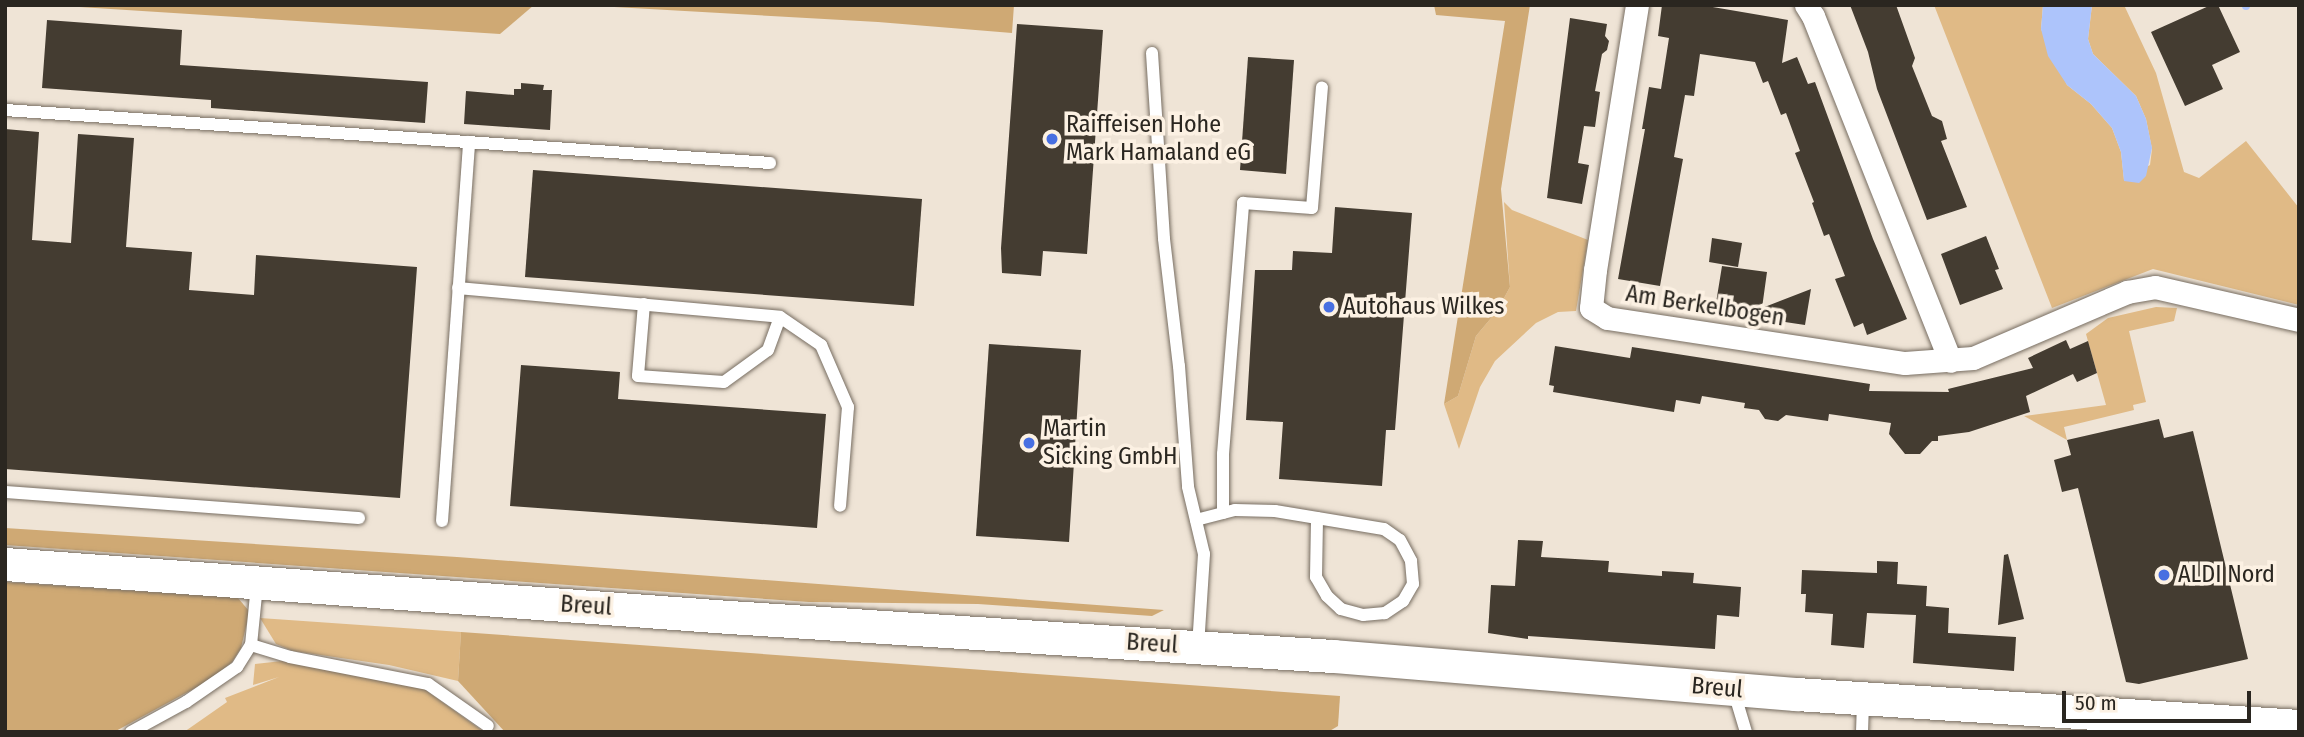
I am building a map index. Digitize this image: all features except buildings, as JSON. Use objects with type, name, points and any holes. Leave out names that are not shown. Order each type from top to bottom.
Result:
[{"type":"main road","name":"Breul","points":[[5,564],[714,616],[1198,647],[1734,689],[2299,726]]},
{"type":"street","name":"Am Berkelbogen","points":[[1637,5],[1591,308],[1607,318],[1905,363],[1973,358],[2127,292],[2155,287],[2299,320]]},
{"type":"street","points":[[1806,5],[1813,16],[1950,361]]},
{"type":"lane","points":[[1152,53],[1164,239],[1179,366],[1188,487],[1204,554],[1198,647]]},
{"type":"lane","points":[[1223,513],[1223,454],[1243,203],[1312,208],[1322,87]]},
{"type":"lane","points":[[5,110],[770,163]]},
{"type":"lane","points":[[442,521],[469,142]]},
{"type":"lane","points":[[458,288],[780,317],[821,345],[848,407],[840,506]]},
{"type":"lane","points":[[644,304],[638,376],[724,382],[768,351],[780,317]]},
{"type":"lane","points":[[5,492],[359,518]]},
{"type":"lane","points":[[1196,520],[1235,510],[1275,511],[1384,529],[1400,540],[1411,561],[1413,584],[1403,601],[1385,613],[1363,615],[1341,609],[1327,596],[1316,577],[1317,518]]},
{"type":"lane","points":[[131,732],[186,702],[237,667],[251,645],[257,581]]},
{"type":"lane","points":[[251,645],[290,657],[428,684],[488,726]]},
{"type":"lane","points":[[1734,689],[1746,732]]},
{"type":"lane","points":[[1862,732],[1863,698]]},
{"type":"shaded area","points":[[48,5],[534,5],[500,34]]},
{"type":"shaded area","points":[[579,5],[1014,5],[1012,33],[878,22]]},
{"type":"shaded area","points":[[1434,5],[1530,5],[1501,189],[1510,287],[1497,311],[1476,336],[1458,396],[1444,404],[1505,21],[1436,15]]},
{"type":"shaded area","points":[[1934,5],[2043,5],[2041,29],[2067,85],[2091,104],[2112,128],[2121,152],[2124,180],[2150,165],[2152,149],[2146,119],[2136,96],[2093,54],[2088,39],[2092,5],[2124,5],[2156,73],[2184,172],[2199,178],[2246,141],[2299,208],[2299,305],[2153,269],[2052,308]]},
{"type":"shaded area","points":[[1504,202],[1512,210],[1588,240],[1576,311],[1558,312],[1536,323],[1495,361],[1480,387],[1459,449],[1444,404],[1458,396],[1476,336],[1497,311],[1510,287]]},
{"type":"shaded area","points":[[2156,307],[2177,308],[2174,321],[2129,331],[2146,402],[2133,405],[2134,410],[2064,427],[2067,440],[2024,416],[2106,405],[2086,334],[2108,318]]},
{"type":"shaded area","points":[[5,528],[457,557],[1164,610],[1152,616],[978,604],[809,602],[5,545]]},
{"type":"shaded area","points":[[5,582],[238,598],[249,611],[241,648],[232,662],[210,680],[114,732],[5,732]]},
{"type":"shaded area","points":[[260,618],[461,632],[458,681],[389,665],[293,651],[276,644]]},
{"type":"shaded area","points":[[461,632],[1340,696],[1338,726],[1328,732],[505,732],[458,681]]},
{"type":"shaded area","points":[[282,661],[383,677],[424,689],[484,732],[184,732],[227,702],[225,698],[279,677],[253,685],[255,664]]},
{"type":"water","points":[[2043,5],[2092,5],[2088,39],[2093,54],[2136,96],[2146,119],[2152,148],[2146,176],[2139,183],[2124,181],[2121,152],[2112,128],[2091,104],[2067,85],[2048,56],[2041,29]]},
{"type":"place","name":"Raiffeisen Hohe Mark Hamaland eG","points":[[1052,139]]},
{"type":"place","name":"Autohaus Wilkes","points":[[1329,307]]},
{"type":"place","name":"Martin Sicking GmbH","points":[[1029,443]]},
{"type":"place","name":"ALDI Nord","points":[[2164,575]]}]
